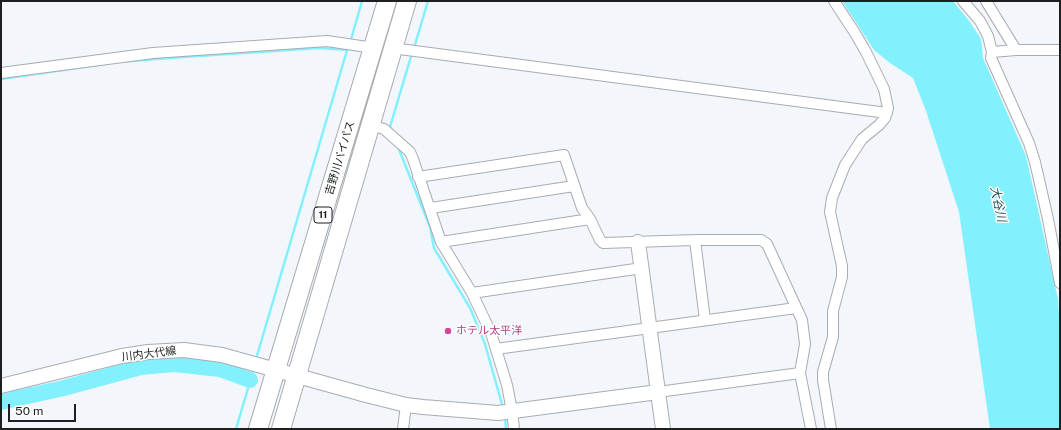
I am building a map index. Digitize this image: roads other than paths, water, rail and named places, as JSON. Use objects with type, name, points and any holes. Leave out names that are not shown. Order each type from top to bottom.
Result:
[{"type":"highway","name":"吉野川バイパス","points":[[258,429],[271,369],[368,46],[387,1]]},
{"type":"highway","name":"吉野川バイパス","points":[[281,429],[377,127],[400,48],[407,1]]},
{"type":"street","points":[[831,429],[823,372],[833,337],[833,311],[842,277],[842,266],[830,212],[832,198],[854,150],[862,139],[879,125],[887,113],[887,101],[879,77],[856,33],[834,1]]},
{"type":"street","points":[[963,1],[980,21],[988,36],[992,52],[991,58],[1029,142],[1048,220],[1060,283]]},
{"type":"street","points":[[986,1],[1016,50]]},
{"type":"street","points":[[1,73],[153,53],[327,41],[368,46]]},
{"type":"street","points":[[400,48],[887,113]]},
{"type":"street","points":[[992,52],[1016,50],[1060,50]]},
{"type":"street","points":[[377,127],[410,152],[418,177],[431,208],[441,242],[472,293],[491,333],[507,385],[506,412],[514,429]]},
{"type":"street","points":[[418,177],[564,155],[582,208],[590,219],[600,240],[603,243],[695,240],[761,240],[767,244],[802,320],[805,344],[800,373],[811,429]]},
{"type":"street","points":[[431,208],[574,186]]},
{"type":"street","points":[[441,242],[590,219]]},
{"type":"street","points":[[695,240],[705,320]]},
{"type":"street","points":[[638,242],[663,429]]},
{"type":"street","points":[[472,293],[642,268]]},
{"type":"street","points":[[496,349],[796,308]]},
{"type":"street","name":"川内大代線","points":[[1,386],[122,356],[148,352],[184,350],[222,355],[406,405],[506,412],[658,392]]},
{"type":"street","points":[[658,392],[800,373]]},
{"type":"street","points":[[403,429],[406,405]]},
{"type":"water","name":"大谷川","points":[[842,1],[953,1],[970,22],[981,39],[983,58],[1026,156],[1058,299],[1060,333],[1060,429],[990,429],[959,212],[926,111],[913,78],[890,63],[874,50]]},
{"type":"waterway","points":[[350,43],[362,1]]},
{"type":"waterway","points":[[414,48],[428,1]]},
{"type":"waterway","points":[[256,359],[348,47]]},
{"type":"waterway","points":[[118,62],[320,48],[348,50]]},
{"type":"waterway","points":[[392,131],[390,127],[412,53]]},
{"type":"waterway","points":[[1,79],[105,64]]},
{"type":"waterway","points":[[398,147],[430,227],[434,248],[470,308],[485,344],[503,408]]},
{"type":"waterway","points":[[1,402],[64,388],[141,367],[174,364],[220,369],[250,380]]},
{"type":"waterway","points":[[236,429],[254,368]]},
{"type":"waterway","points":[[505,417],[506,429]]},
{"type":"place","name":"ホテル太平洋","points":[[448,331]]}]
